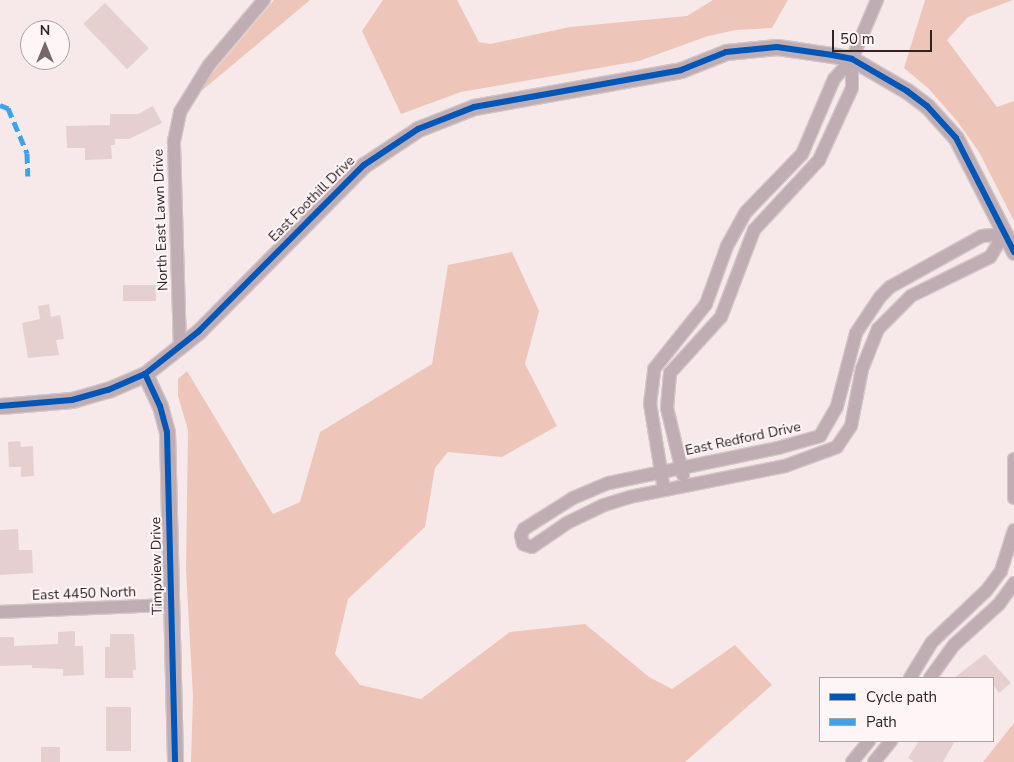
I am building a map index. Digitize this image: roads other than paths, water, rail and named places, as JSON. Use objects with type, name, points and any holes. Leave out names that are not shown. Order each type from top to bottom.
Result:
[{"type":"street","name":"North East Lawn Drive","points":[[180,348],[174,141],[180,112],[209,65],[264,0]]},
{"type":"street","points":[[664,490],[650,404],[654,369],[699,316],[714,287],[727,246],[746,212],[802,154],[834,79],[852,59],[878,0]]},
{"type":"street","name":"East Foothill Drive","points":[[0,406],[72,400],[108,390],[144,374],[180,348],[364,165],[418,129],[474,107],[656,76],[681,70],[726,52],[776,47],[852,59]]},
{"type":"street","points":[[852,59],[908,91],[940,119],[956,138],[1014,252]]},
{"type":"street","points":[[686,486],[667,408],[670,372],[721,317],[754,230],[819,160],[852,88],[852,59]]},
{"type":"street","name":"East Redford Drive","points":[[1004,234],[990,257],[911,296],[878,329],[862,369],[851,426],[837,447],[826,454],[785,466],[664,490],[604,505],[567,524],[532,547],[521,540],[524,530],[573,498],[609,483],[778,448],[820,436],[837,406],[856,333],[880,297],[898,282],[982,236],[1004,234]]},
{"type":"street","name":"Timpview Drive","points":[[144,374],[160,406],[167,432],[175,762]]},
{"type":"street","points":[[1014,459],[1014,498]]},
{"type":"street","points":[[915,676],[932,642],[986,591],[1008,553],[1014,530]]},
{"type":"street","points":[[931,677],[939,662],[999,604],[1014,583]]},
{"type":"street","name":"East 4450 North","points":[[0,612],[170,605]]},
{"type":"street","points":[[852,762],[868,742]]},
{"type":"street","points":[[874,762],[890,742]]}]
